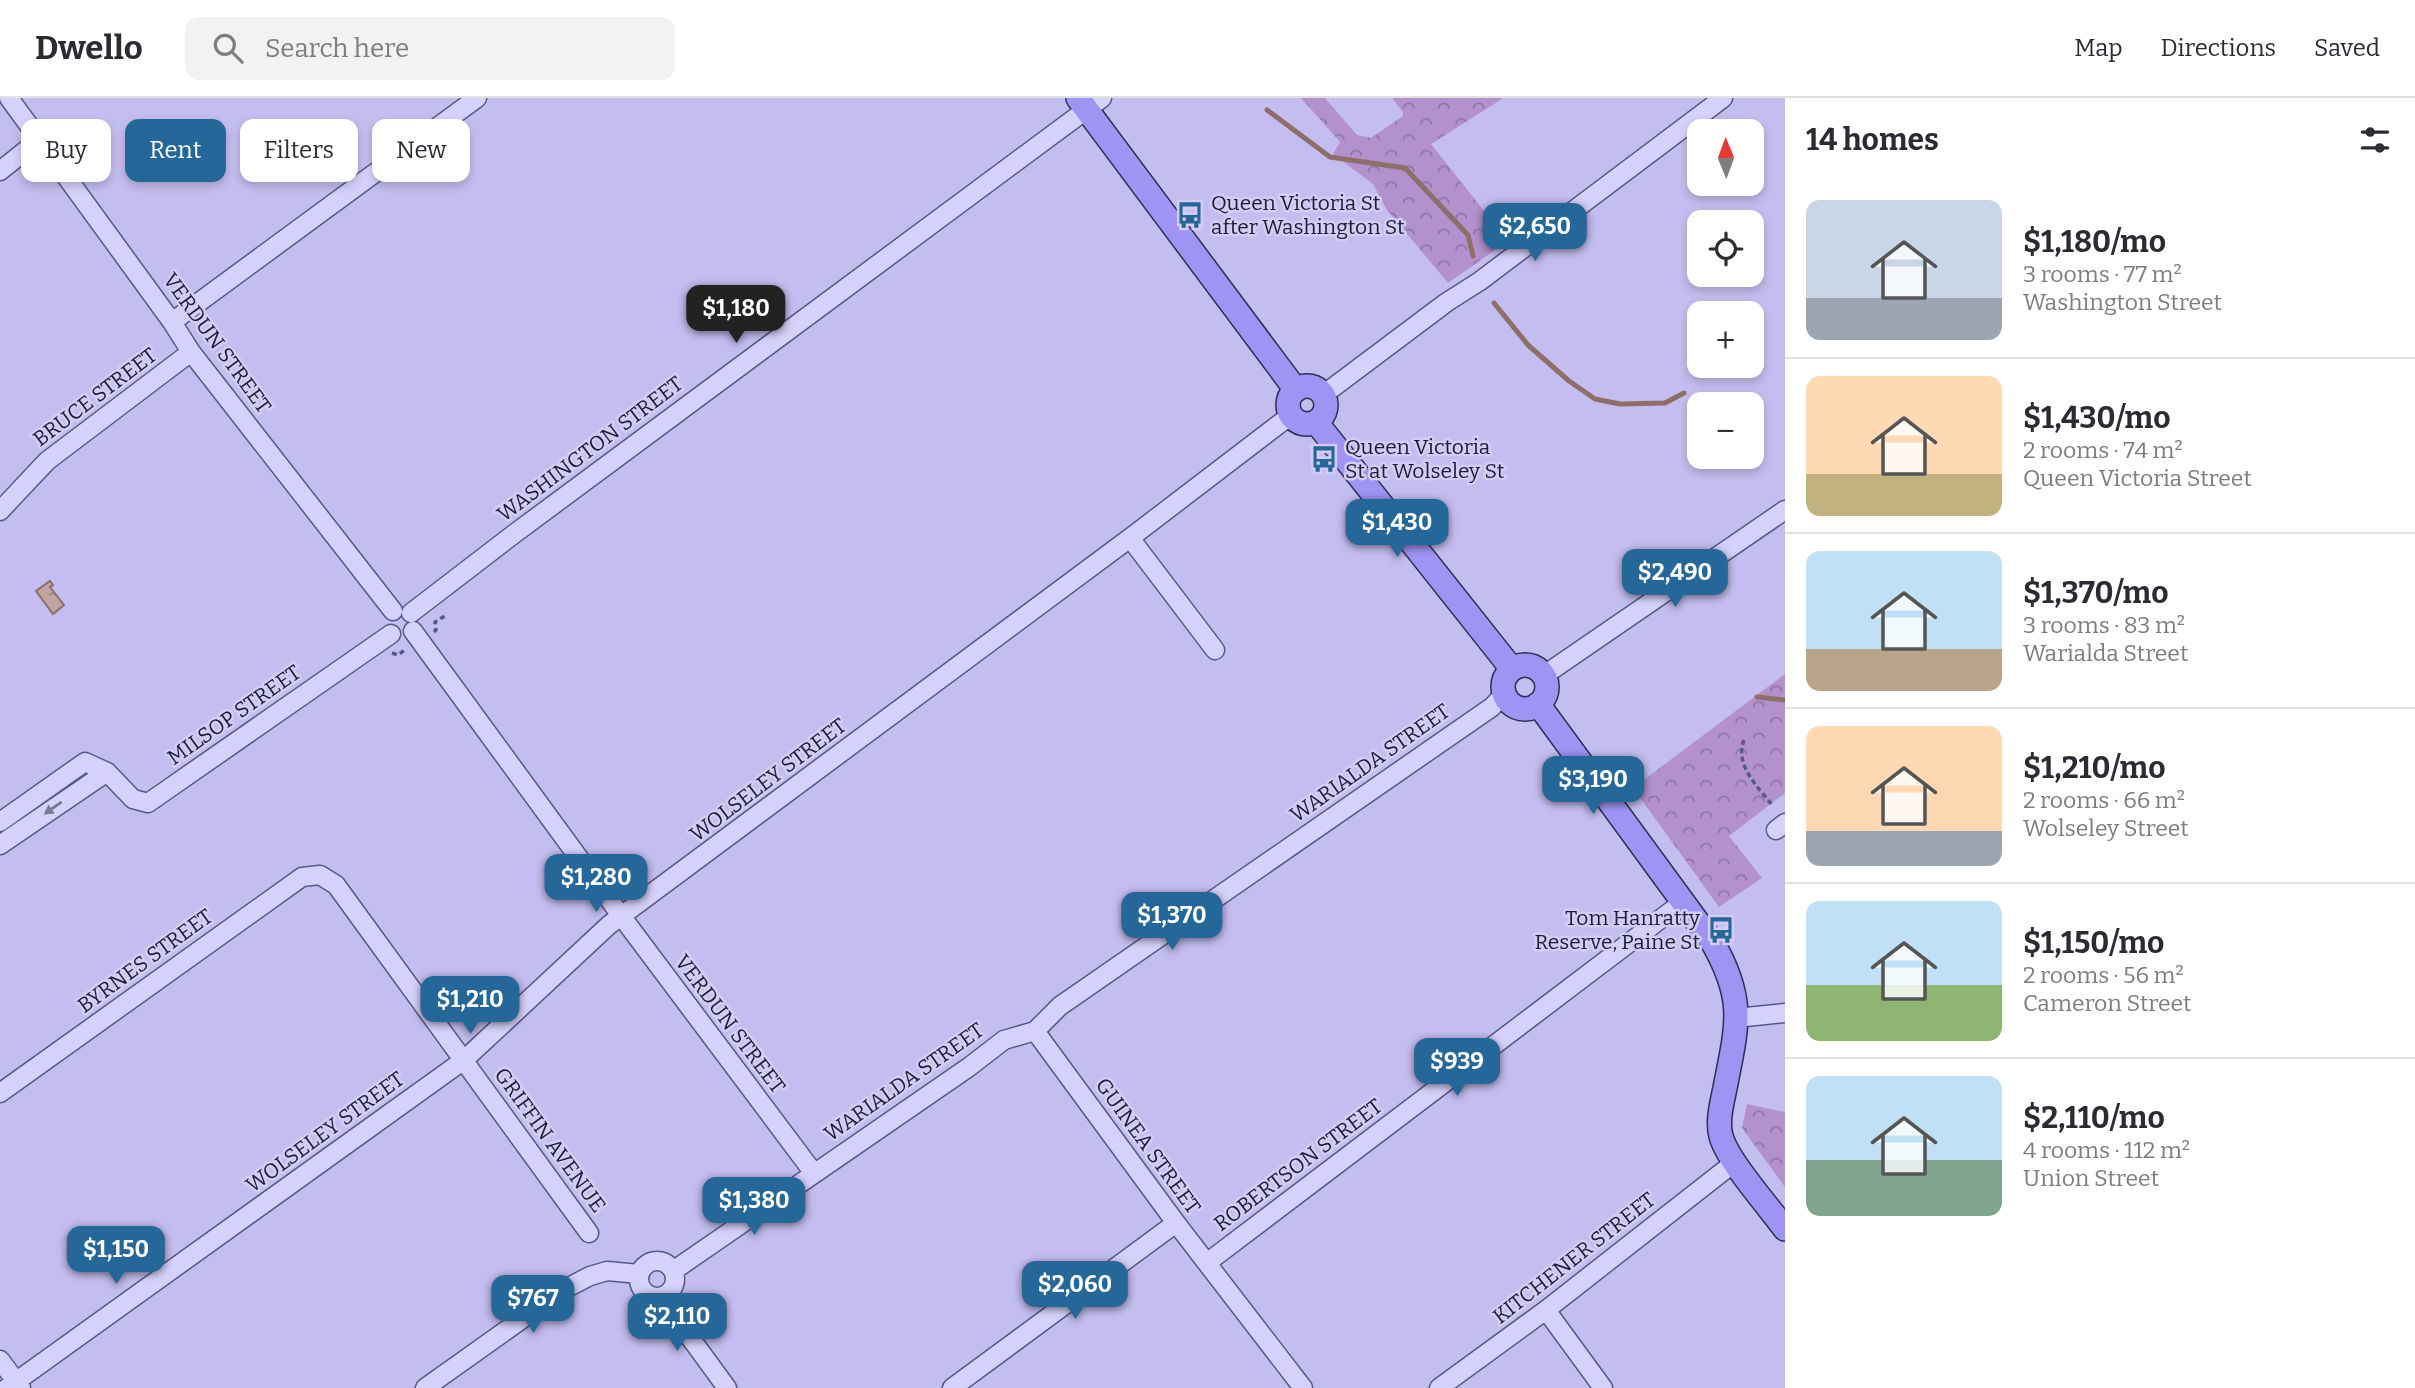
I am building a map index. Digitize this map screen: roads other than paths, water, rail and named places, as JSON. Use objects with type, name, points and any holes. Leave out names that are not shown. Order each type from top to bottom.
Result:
[{"type":"main road","points":[[1089,102],[1296,390]]},
{"type":"main road","points":[[1310,387],[1323,395],[1325,411],[1316,422],[1304,424],[1291,415],[1288,403],[1296,390],[1310,387]]},
{"type":"main road","points":[[1316,422],[1512,669]]},
{"type":"main road","points":[[1526,665],[1533,667],[1543,676],[1547,684],[1546,692],[1538,704],[1531,708],[1511,704],[1504,694],[1504,680],[1512,669],[1526,665]]},
{"type":"main road","points":[[1538,704],[1724,962],[1735,992],[1736,1018],[1719,1126],[1725,1146],[1735,1162],[1785,1229]]},
{"type":"street","name":"VERDUN STREET","points":[[9,98],[25,119]]},
{"type":"street","points":[[172,321],[477,98]]},
{"type":"street","points":[[1323,395],[1723,98]]},
{"type":"street","name":"WASHINGTON STREET","points":[[406,618],[1089,102]]},
{"type":"street","points":[[0,171],[21,154]]},
{"type":"street","name":"VERDUN STREET","points":[[71,182],[172,321],[191,352],[406,618],[622,917],[813,1172]]},
{"type":"street","name":"BRUCE STREET","points":[[0,511],[47,461],[191,352]]},
{"type":"street","name":"WOLSELEY STREET","points":[[15,1386],[464,1060],[608,925],[1130,538],[1291,415]]},
{"type":"street","points":[[1543,676],[1785,510]]},
{"type":"street","points":[[1130,538],[1215,650]]},
{"type":"street","name":"MILSOP STREET","points":[[107,772],[133,799],[148,803],[391,634],[386,624],[388,616],[406,618]]},
{"type":"street","name":"WARIALDA STREET","points":[[673,1271],[969,1067],[1004,1040],[1035,1031],[1060,1006],[1492,707],[1504,694]]},
{"type":"street","points":[[0,822],[85,762],[107,772]]},
{"type":"street","points":[[0,845],[107,772]]},
{"type":"street","name":"GRIFFIN AVENUE","points":[[320,875],[337,886],[589,1233]]},
{"type":"street","name":"BYRNES STREET","points":[[0,1093],[302,877],[320,875]]},
{"type":"street","name":"ROBERTSON STREET","points":[[1208,1262],[1683,902]]},
{"type":"street","points":[[1736,1018],[1785,1013]]},
{"type":"street","name":"GUINEA STREET","points":[[1035,1031],[1176,1223],[1303,1388]]},
{"type":"street","name":"KITCHENER STREET","points":[[1439,1388],[1546,1310],[1735,1162]]},
{"type":"street","points":[[952,1388],[1176,1223]]},
{"type":"street","points":[[656,1261],[666,1263],[673,1271],[675,1284],[670,1292],[663,1296],[651,1296],[642,1290],[639,1273],[646,1265],[656,1261]]},
{"type":"street","points":[[425,1388],[572,1285],[607,1271],[639,1273]]},
{"type":"street","points":[[663,1296],[727,1388]]},
{"type":"street","points":[[1546,1310],[1603,1388]]},
{"type":"street","points":[[0,1360],[15,1386]]},
{"type":"water","points":[[50,581],[53,585],[50,587],[64,605],[53,614],[36,591]]},
{"type":"waterway","points":[[1267,110],[1330,157],[1405,168],[1468,235],[1473,256]]},
{"type":"waterway","points":[[1494,303],[1528,345],[1569,381],[1595,399],[1620,404],[1665,403],[1684,393]]},
{"type":"waterway","points":[[1757,697],[1785,700]]},
{"type":"place","name":"Queen Victoria St after Washington St","points":[[1190,215]]},
{"type":"place","name":"Queen Victoria St at Wolseley St","points":[[1324,459]]},
{"type":"place","name":"Tom Hanratty Reserve, Paine St","points":[[1721,930]]}]
